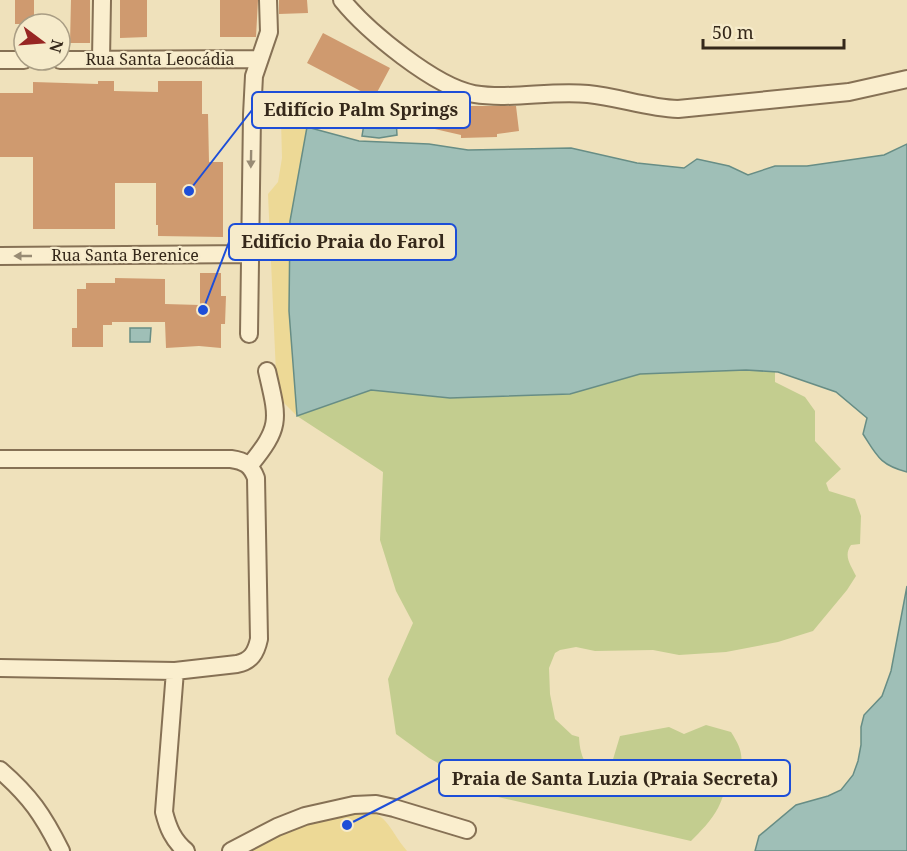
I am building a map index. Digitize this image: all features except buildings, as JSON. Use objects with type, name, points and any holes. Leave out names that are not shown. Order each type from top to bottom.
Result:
[{"type":"street","points":[[102,0],[102,60]]},
{"type":"street","points":[[249,334],[254,76],[269,32],[268,0]]},
{"type":"street","points":[[342,0],[370,28],[413,63],[451,86],[475,94],[587,94],[651,107],[678,109],[849,92],[907,79]]},
{"type":"street","name":"Rua Santa Leocádia","points":[[72,60],[259,59]]},
{"type":"street","name":"Rua Santa Berenice","points":[[0,256],[250,254]]},
{"type":"street","points":[[250,465],[274,432],[277,416],[267,371]]},
{"type":"street","points":[[0,459],[231,459],[250,465],[256,478],[259,639],[257,649],[245,662],[175,670],[0,668]]},
{"type":"street","points":[[175,670],[164,812],[169,830],[177,844],[186,851]]},
{"type":"street","points":[[0,770],[35,804],[61,851]]},
{"type":"street","points":[[231,851],[305,816],[354,805],[376,804],[467,830]]},
{"type":"green space","points":[[746,370],[775,372],[775,382],[805,397],[815,411],[815,441],[841,469],[826,483],[829,491],[855,499],[861,516],[860,544],[851,545],[848,553],[856,576],[847,590],[813,631],[778,642],[726,652],[679,655],[653,650],[595,651],[576,647],[555,653],[549,668],[550,694],[555,719],[572,735],[579,737],[585,761],[592,769],[603,775],[611,766],[620,736],[669,727],[684,734],[706,725],[731,732],[740,749],[741,767],[728,780],[721,802],[709,822],[691,841],[498,797],[429,758],[396,734],[388,679],[413,623],[396,591],[380,540],[383,472],[297,416],[371,390],[450,398],[570,394],[640,374]]},
{"type":"sand","points":[[281,120],[307,127],[290,221],[289,311],[297,416],[277,396],[268,194],[278,182],[282,158]]},
{"type":"sand","points":[[355,809],[375,813],[381,817],[407,851],[249,851],[287,832]]},
{"type":"water","points":[[365,118],[396,119],[397,135],[379,138],[362,136]]},
{"type":"water","points":[[307,127],[359,141],[429,144],[468,150],[571,148],[637,163],[684,168],[697,159],[729,166],[748,175],[775,166],[807,166],[884,155],[907,144],[907,472],[880,459],[863,434],[867,418],[836,392],[778,372],[746,370],[640,374],[570,394],[450,398],[371,390],[297,416],[289,311],[290,221]]},
{"type":"water","points":[[130,328],[151,328],[150,342],[130,342]]},
{"type":"water","points":[[907,586],[907,851],[755,851],[759,836],[796,805],[841,790],[853,775],[861,745],[864,715],[882,696],[891,671]]},
{"type":"place","name":"Edifício Palm Springs","points":[[189,191]]},
{"type":"place","name":"Edifício Praia do Farol","points":[[203,310]]},
{"type":"place","name":"Praia de Santa Luzia (Praia Secreta)","points":[[347,825]]}]
